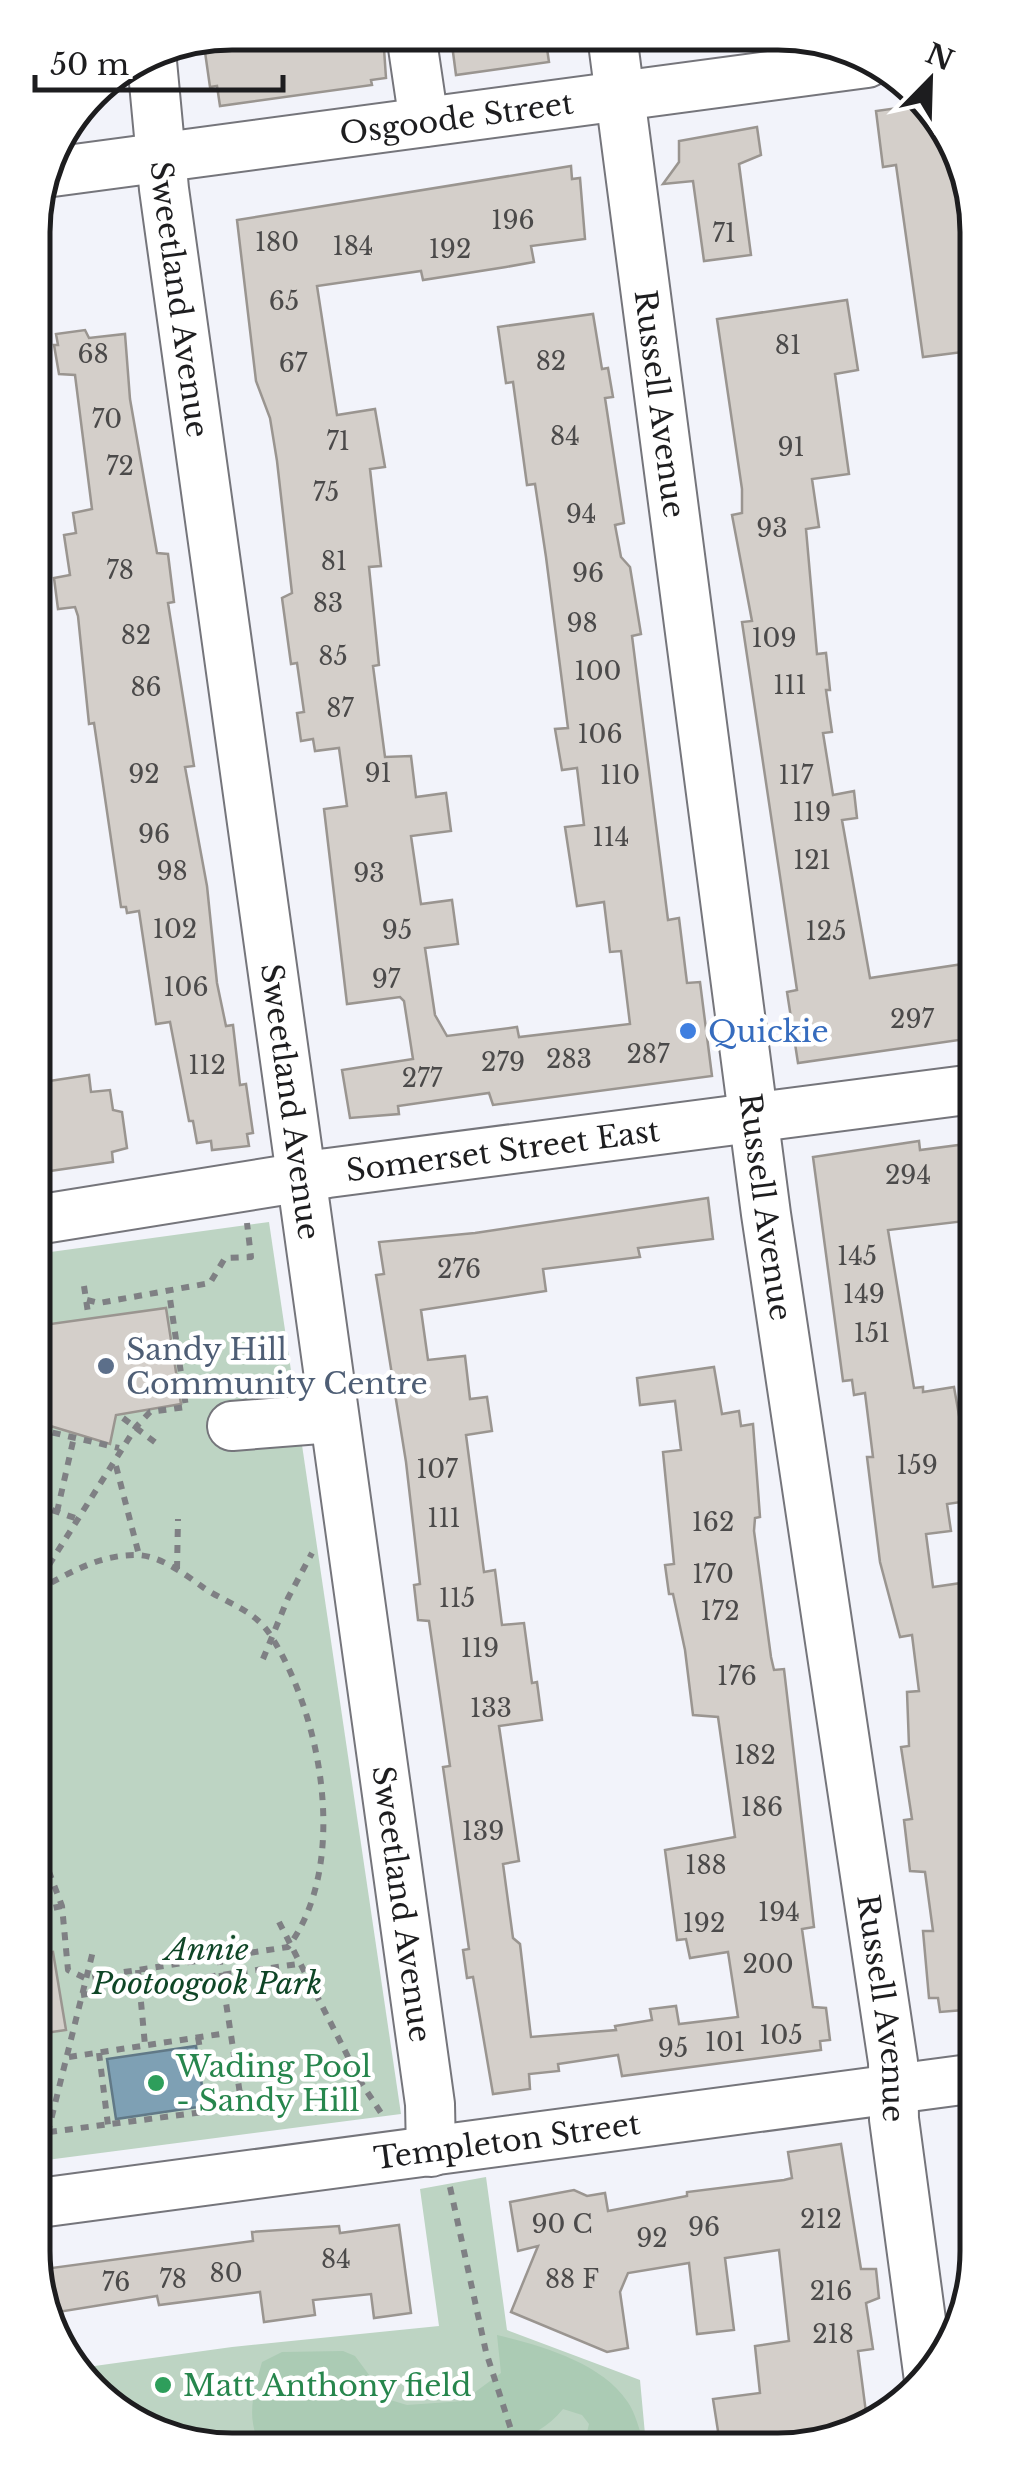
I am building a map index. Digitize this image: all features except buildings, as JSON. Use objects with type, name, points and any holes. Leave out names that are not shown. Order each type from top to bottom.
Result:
[{"type":"street","points":[[414,50],[424,122]]},
{"type":"street","name":"Russell Avenue","points":[[614,50],[755,1118],[894,2090],[894,2119],[927,2355]]},
{"type":"street","name":"Osgoode Street","points":[[61,171],[844,63]]},
{"type":"street","name":"Sweetland Avenue","points":[[152,69],[166,201],[347,1529],[430,2104],[425,2151]]},
{"type":"street","name":"Somerset Street East","points":[[50,1218],[302,1178],[960,1092]]},
{"type":"street","points":[[232,1426],[332,1418]]},
{"type":"street","name":"Templeton Street","points":[[50,2201],[960,2080]]},
{"type":"path","points":[[87,1300],[99,1302],[210,1283],[225,1258],[251,1257],[246,1214]]},
{"type":"path","points":[[84,1286],[88,1313]]},
{"type":"path","points":[[139,1555],[116,1466],[119,1448],[150,1412],[186,1406],[169,1292]]},
{"type":"path","points":[[123,1418],[156,1443]]},
{"type":"path","points":[[50,1431],[119,1448]]},
{"type":"path","points":[[57,1512],[74,1437]]},
{"type":"path","points":[[50,1563],[75,1518],[116,1466]]},
{"type":"path","points":[[50,1509],[75,1518]]},
{"type":"path","points":[[177,1569],[178,1519]]},
{"type":"path","points":[[263,1659],[270,1635],[322,1535],[347,1529]]},
{"type":"path","points":[[50,1583],[83,1564],[139,1555],[177,1569],[220,1599],[249,1611],[270,1635],[300,1698],[320,1780],[325,1853],[312,1906],[288,1947]]},
{"type":"path","points":[[50,1874],[62,1906],[68,1970],[85,1978],[288,1947]]},
{"type":"path","points":[[50,1908],[62,1906]]},
{"type":"path","points":[[278,1922],[362,2084],[386,2118],[425,2151],[511,2433]]},
{"type":"path","points":[[50,2128],[94,1947]]},
{"type":"path","points":[[218,1957],[227,2033],[242,2107]]},
{"type":"path","points":[[81,1995],[298,1964]]},
{"type":"path","points":[[138,1970],[144,2046]]},
{"type":"path","points":[[69,2057],[227,2033]]},
{"type":"path","points":[[198,2037],[210,2111]]},
{"type":"path","points":[[99,2053],[108,2124]]},
{"type":"path","points":[[50,2132],[242,2107],[362,2084]]},
{"type":"green space","name":"Annie Pootoogook Park","points":[[269,1222],[401,2114],[50,2160],[50,1252]]},
{"type":"green space","points":[[486,2177],[507,2330],[640,2380],[645,2433],[196,2430],[131,2402],[91,2366],[232,2347],[439,2326],[420,2189]]},
{"type":"green space","points":[[497,2335],[568,2357],[616,2387],[630,2406],[641,2433],[587,2433],[589,2424],[582,2415],[563,2409],[534,2433],[255,2433],[253,2425],[252,2404],[262,2362],[282,2352],[343,2351],[355,2356],[387,2399],[407,2405],[463,2401],[501,2373]]},
{"type":"water","name":"Wading Pool - Sandy Hill","points":[[196,2046],[205,2106],[116,2119],[107,2059]]},
{"type":"place","name":"Quickie","points":[[688,1031]]},
{"type":"place","name":"Sandy Hill Community Centre","points":[[106,1366]]},
{"type":"place","name":"Wading Pool - Sandy Hill","points":[[156,2083]]},
{"type":"place","name":"Matt Anthony field","points":[[163,2385]]}]
